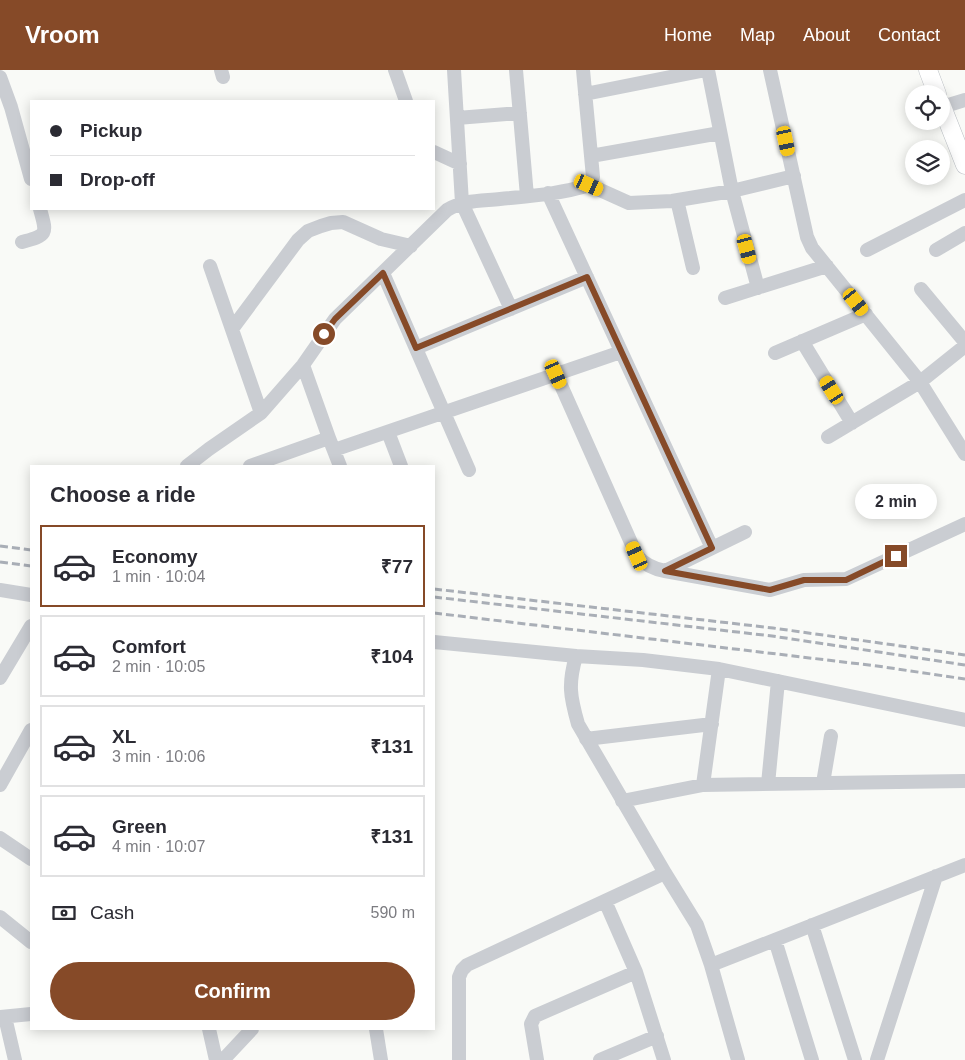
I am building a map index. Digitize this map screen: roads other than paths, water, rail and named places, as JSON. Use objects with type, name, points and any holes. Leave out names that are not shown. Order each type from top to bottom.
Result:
[{"type":"main road","points":[[928,70],[934,85]]},
{"type":"main road","points":[[950,127],[965,165]]},
{"type":"street","points":[[395,70],[406,100]]},
{"type":"street","points":[[454,70],[462,203],[511,309]]},
{"type":"street","points":[[516,70],[527,196]]},
{"type":"street","points":[[584,70],[593,177],[589,185]]},
{"type":"street","points":[[585,94],[707,70],[732,192],[758,288]]},
{"type":"street","points":[[770,70],[807,237],[812,248],[920,382],[965,454]]},
{"type":"street","points":[[0,77],[11,107],[30,175]]},
{"type":"street","points":[[950,101],[965,100]]},
{"type":"street","points":[[457,118],[520,113]]},
{"type":"street","points":[[591,156],[720,132]]},
{"type":"street","points":[[435,152],[460,164]]},
{"type":"street","points":[[188,465],[261,413],[303,365],[335,319],[447,210],[462,203],[527,196],[589,185],[629,203],[677,200],[732,192],[794,176]]},
{"type":"street","points":[[548,193],[712,548]]},
{"type":"street","points":[[677,200],[693,268]]},
{"type":"street","points":[[867,250],[965,200]]},
{"type":"street","points":[[22,242],[40,237],[44,232],[45,227],[40,210]]},
{"type":"street","points":[[232,329],[298,240],[308,231],[331,223],[344,222],[381,239],[411,246]]},
{"type":"street","points":[[936,250],[965,234]]},
{"type":"street","points":[[210,266],[261,413]]},
{"type":"street","points":[[725,298],[826,266]]},
{"type":"street","points":[[383,273],[469,470]]},
{"type":"street","points":[[416,348],[587,277]]},
{"type":"street","points":[[921,288],[965,342]]},
{"type":"street","points":[[775,353],[866,314]]},
{"type":"street","points":[[802,341],[852,423]]},
{"type":"street","points":[[828,437],[920,382],[965,346]]},
{"type":"street","points":[[254,465],[331,444],[388,432],[622,352]]},
{"type":"street","points":[[303,365],[340,465]]},
{"type":"street","points":[[556,374],[637,556],[647,565],[665,571],[770,590],[804,580],[846,580],[964,526]]},
{"type":"street","points":[[388,432],[401,465]]},
{"type":"street","points":[[205,452],[210,465]]},
{"type":"street","points":[[665,571],[745,532]]},
{"type":"street","points":[[0,590],[30,594]]},
{"type":"street","points":[[0,678],[30,628]]},
{"type":"street","points":[[435,642],[576,656],[642,660],[719,669],[965,720]]},
{"type":"street","points":[[576,656],[571,676],[571,700],[578,724],[664,873],[697,925],[711,965],[738,1060]]},
{"type":"street","points":[[703,785],[719,669]]},
{"type":"street","points":[[768,784],[778,681]]},
{"type":"street","points":[[586,738],[712,724]]},
{"type":"street","points":[[0,785],[30,732]]},
{"type":"street","points":[[823,783],[831,736]]},
{"type":"street","points":[[622,801],[703,785],[965,781]]},
{"type":"street","points":[[0,838],[30,858]]},
{"type":"street","points":[[711,965],[965,865]]},
{"type":"street","points":[[459,1060],[459,977],[467,965],[664,873]]},
{"type":"street","points":[[877,1060],[936,876]]},
{"type":"street","points":[[605,901],[636,972],[664,1060]]},
{"type":"street","points":[[0,917],[30,941]]},
{"type":"street","points":[[812,925],[855,1060]]},
{"type":"street","points":[[775,940],[812,1060]]},
{"type":"street","points":[[537,1060],[531,1024],[535,1016],[636,972]]},
{"type":"street","points":[[15,1060],[2,1017],[30,1014]]},
{"type":"street","points":[[210,1030],[216,1060]]},
{"type":"street","points":[[223,1060],[236,1054],[251,1030]]},
{"type":"street","points":[[376,1030],[381,1060]]},
{"type":"street","points":[[600,1060],[657,1036]]},
{"type":"railway","points":[[0,546],[30,550]]},
{"type":"railway","points":[[0,562],[30,566]]},
{"type":"railway","points":[[435,589],[773,628],[965,655]]},
{"type":"railway","points":[[435,597],[772,636],[965,665]]},
{"type":"railway","points":[[435,613],[877,666],[965,679]]}]
